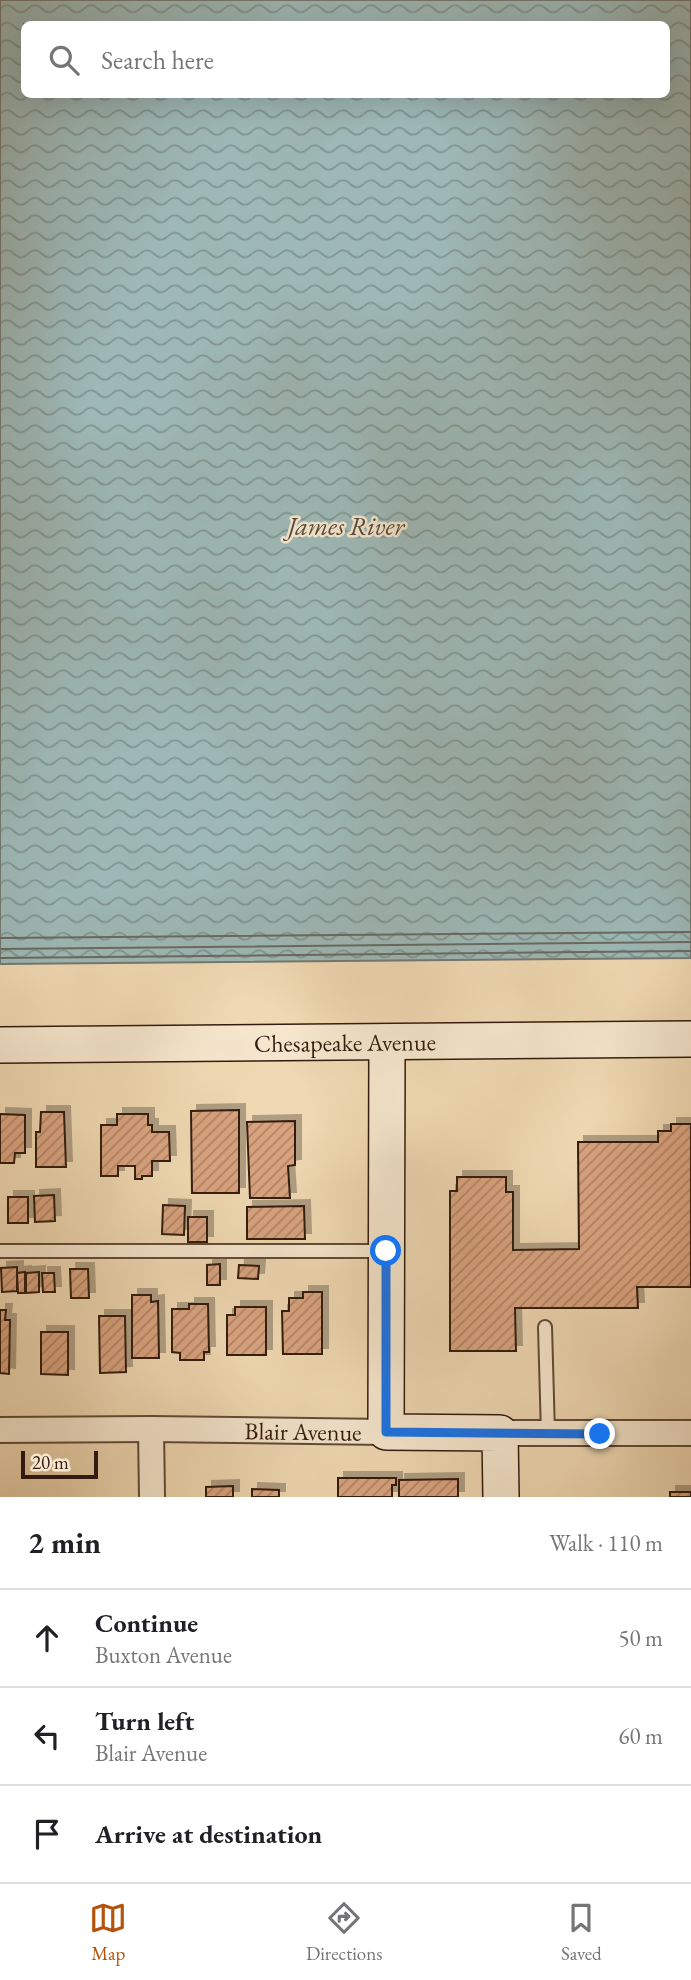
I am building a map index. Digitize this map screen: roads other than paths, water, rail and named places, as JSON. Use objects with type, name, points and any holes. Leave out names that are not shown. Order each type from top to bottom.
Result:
[{"type":"main road","name":"Chesapeake Avenue","points":[[0,1045],[691,1039]]},
{"type":"main road","points":[[386,1432],[387,1042]]},
{"type":"main road","name":"Blair Avenue","points":[[386,1432],[500,1433]]},
{"type":"main road","points":[[500,1433],[501,1497]]},
{"type":"street","points":[[151,1429],[152,1497]]},
{"type":"street","name":"Blair Avenue","points":[[0,1430],[386,1432]]},
{"type":"street","name":"Blair Avenue","points":[[500,1433],[691,1433]]},
{"type":"lane","points":[[0,1251],[386,1251]]},
{"type":"lane","points":[[545,1327],[548,1434]]},
{"type":"water","name":"James River","points":[[0,0],[691,0],[691,958],[0,964]]}]
